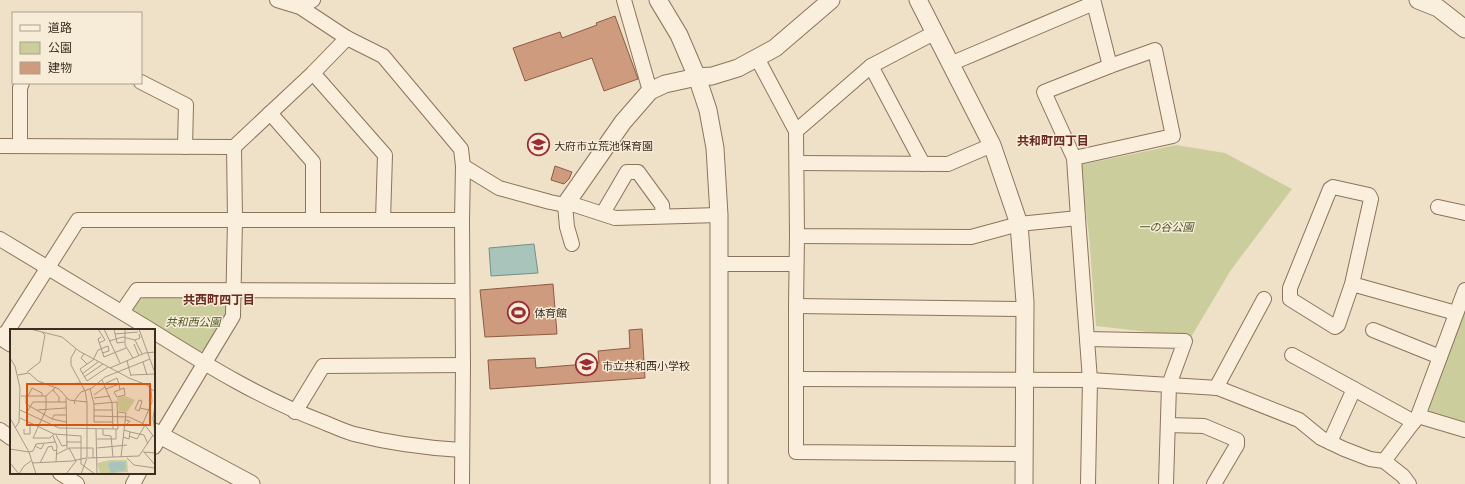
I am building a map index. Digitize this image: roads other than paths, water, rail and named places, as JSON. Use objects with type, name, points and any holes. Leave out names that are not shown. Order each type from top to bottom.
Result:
[{"type":"street","points":[[277,0],[300,7],[347,38],[383,56],[461,149],[463,166],[462,484]]},
{"type":"street","points":[[300,7],[313,0]]},
{"type":"street","points":[[624,0],[650,91]]},
{"type":"street","points":[[658,0],[679,35],[697,78],[708,110],[715,148],[720,264],[719,484]]},
{"type":"street","points":[[572,244],[567,227],[565,205],[623,122],[650,91],[665,84],[712,76],[738,68],[775,48],[831,0]]},
{"type":"street","points":[[918,0],[992,145],[1018,224],[1025,310],[1024,484]]},
{"type":"street","points":[[1418,0],[1438,8],[1465,29]]},
{"type":"street","points":[[950,64],[1094,1],[1110,66]]},
{"type":"street","points":[[796,131],[871,66],[934,33]]},
{"type":"street","points":[[0,146],[234,148],[313,73],[347,38]]},
{"type":"street","points":[[1074,158],[1173,136],[1155,50],[1044,92],[1074,158],[1090,380],[1088,484]]},
{"type":"street","points":[[757,58],[796,131],[796,452],[1024,454]]},
{"type":"street","points":[[871,66],[923,164]]},
{"type":"street","points":[[313,73],[385,155],[383,220]]},
{"type":"street","points":[[142,82],[186,104],[185,147]]},
{"type":"street","points":[[20,146],[20,88],[22,84]]},
{"type":"street","points":[[270,113],[313,162],[313,220]]},
{"type":"street","points":[[797,163],[948,164],[992,145]]},
{"type":"street","points":[[234,148],[235,220],[233,316],[156,438],[251,484]]},
{"type":"street","points":[[463,166],[499,188],[565,205],[575,205],[615,218],[719,215]]},
{"type":"street","points":[[603,213],[628,172],[638,172],[662,205],[663,216]]},
{"type":"street","points":[[1333,187],[1369,195],[1371,199],[1352,284],[1338,325],[1335,327],[1290,298],[1290,288],[1330,189],[1333,187]]},
{"type":"street","points":[[1438,207],[1465,213]]},
{"type":"street","points":[[797,236],[971,236],[1018,224],[1078,218]]},
{"type":"street","points":[[11,329],[78,220],[462,220]]},
{"type":"street","points":[[0,239],[149,329]]},
{"type":"street","points":[[720,264],[796,264]]},
{"type":"street","points":[[1352,284],[1456,313]]},
{"type":"street","points":[[122,312],[137,290],[462,291]]},
{"type":"street","points":[[1384,461],[1416,419],[1465,290]]},
{"type":"street","points":[[1216,388],[1264,300]]},
{"type":"street","points":[[796,306],[1025,310]]},
{"type":"street","points":[[1373,330],[1440,357]]},
{"type":"street","points":[[155,333],[249,389],[295,412],[354,433],[426,448],[462,450]]},
{"type":"street","points":[[1087,339],[1185,341],[1169,385],[1166,484]]},
{"type":"street","points":[[1292,354],[1354,388],[1416,419],[1465,430]]},
{"type":"street","points":[[295,412],[322,366],[463,365]]},
{"type":"street","points":[[796,379],[1090,380],[1216,388],[1299,420],[1321,438],[1330,442],[1370,459],[1384,461],[1403,476],[1409,484]]},
{"type":"street","points":[[1330,442],[1354,388]]},
{"type":"street","points":[[1168,425],[1204,426],[1237,440],[1237,445],[1214,484]]},
{"type":"street","points":[[0,430],[10,437]]},
{"type":"street","points":[[133,484],[138,474]]},
{"type":"water","points":[[534,244],[538,273],[491,276],[489,248]]},
{"type":"place","name":"大府市立荒池保育園","points":[[538,145]]},
{"type":"place","name":"体育館","points":[[519,312]]},
{"type":"place","name":"市立共和西小学校","points":[[587,365]]},
{"type":"district","name":"共和町四丁目","points":[[1053,140]]},
{"type":"district","name":"共西町四丁目","points":[[219,299]]},
{"type":"park label","name":"一の谷公園","points":[[1166,226]]},
{"type":"park label","name":"共和西公園","points":[[193,321]]}]
